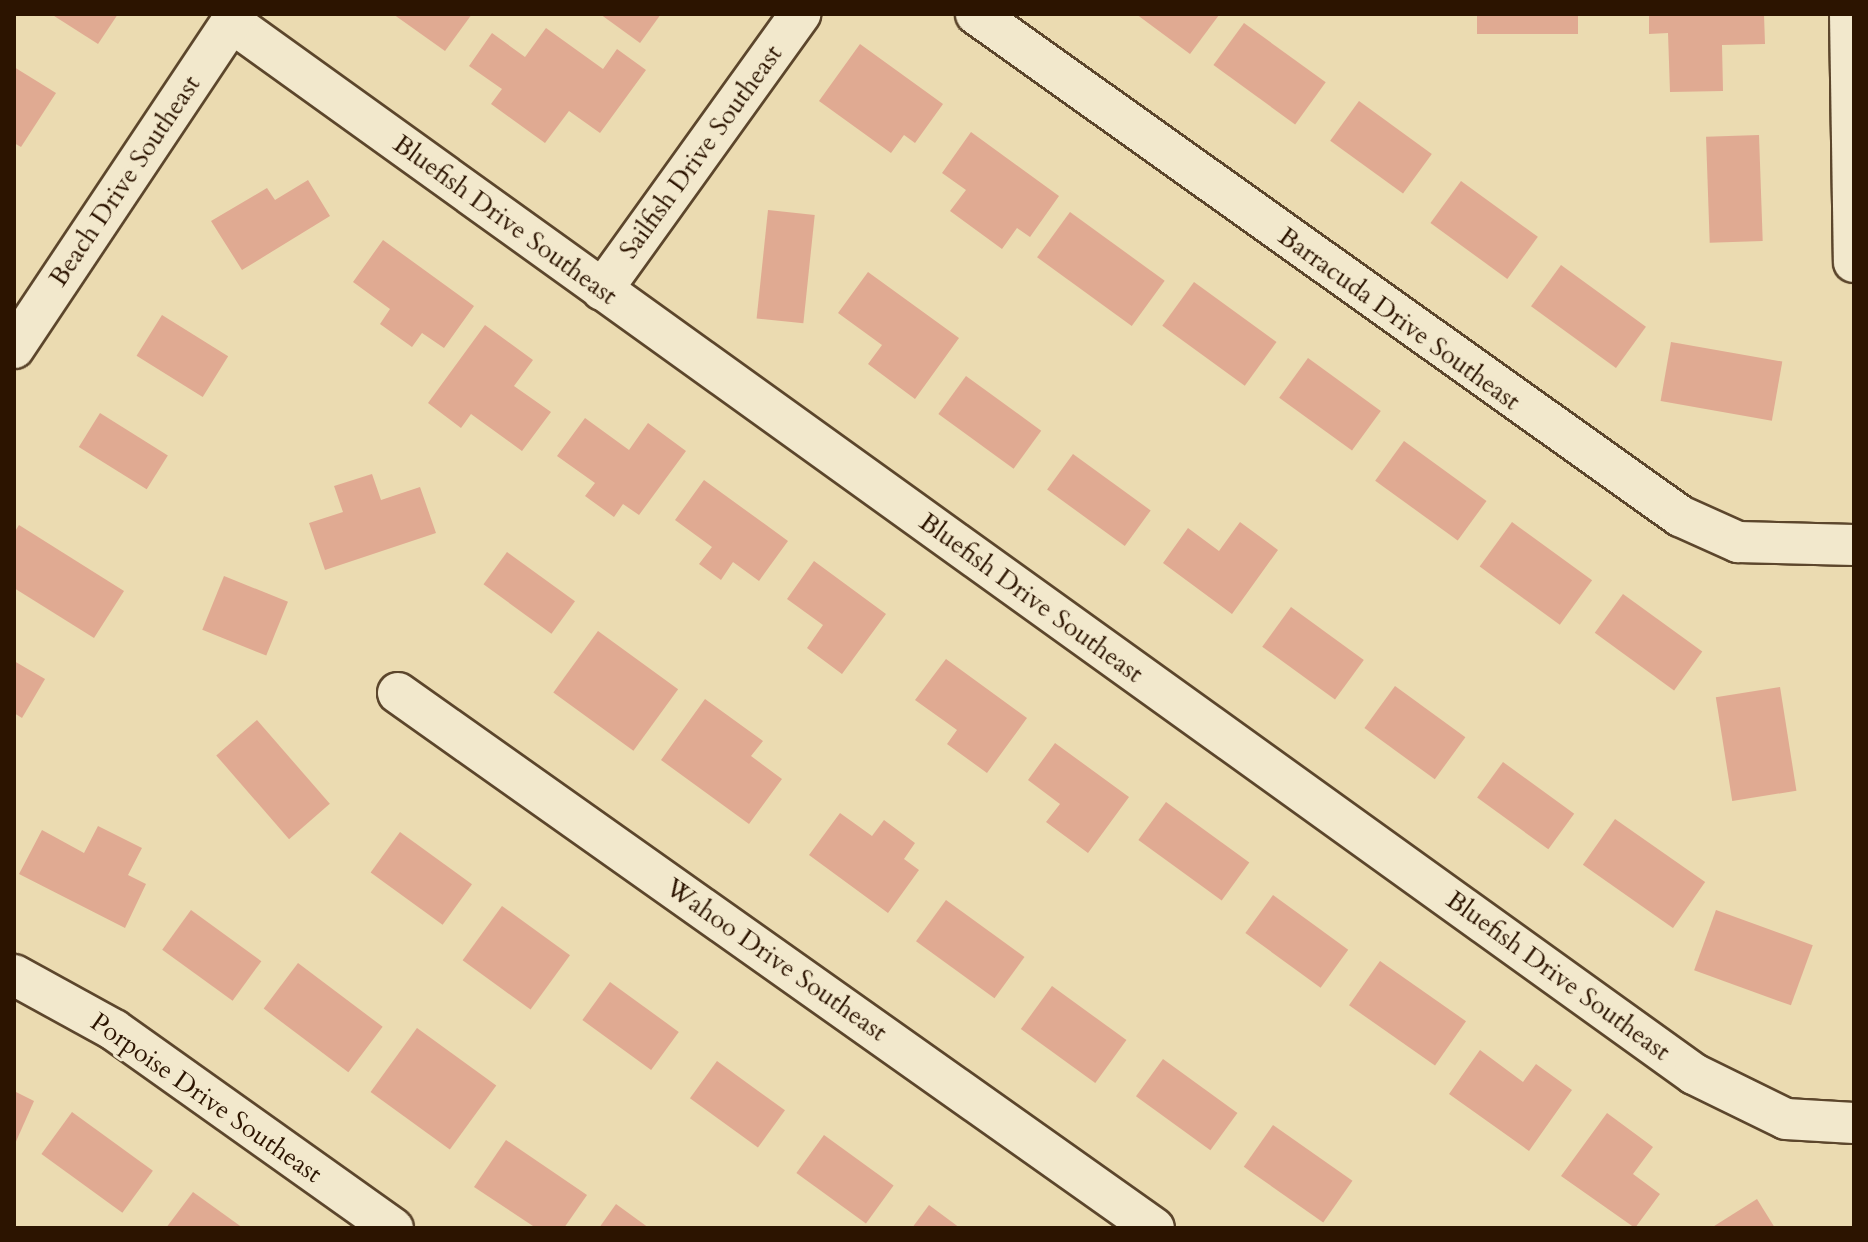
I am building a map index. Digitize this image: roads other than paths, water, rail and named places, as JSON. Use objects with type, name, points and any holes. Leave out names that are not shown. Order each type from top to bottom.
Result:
[{"type":"street","name":"Sailfish Drive Southeast","points":[[602,290],[800,14]]},
{"type":"street","name":"Barracuda Drive Southeast","points":[[976,14],[1680,516],[1738,542],[1854,545]]},
{"type":"street","points":[[1850,14],[1854,262]]},
{"type":"street","name":"Bluefish Drive Southeast","points":[[234,18],[602,290],[1694,1074],[1786,1119],[1854,1123]]},
{"type":"street","name":"Beach Drive Southeast","points":[[14,348],[234,18]]},
{"type":"street","name":"Wahoo Drive Southeast","points":[[398,693],[1154,1228]]},
{"type":"street","name":"Porpoise Drive Southeast","points":[[14,975],[114,1030],[393,1228]]}]
